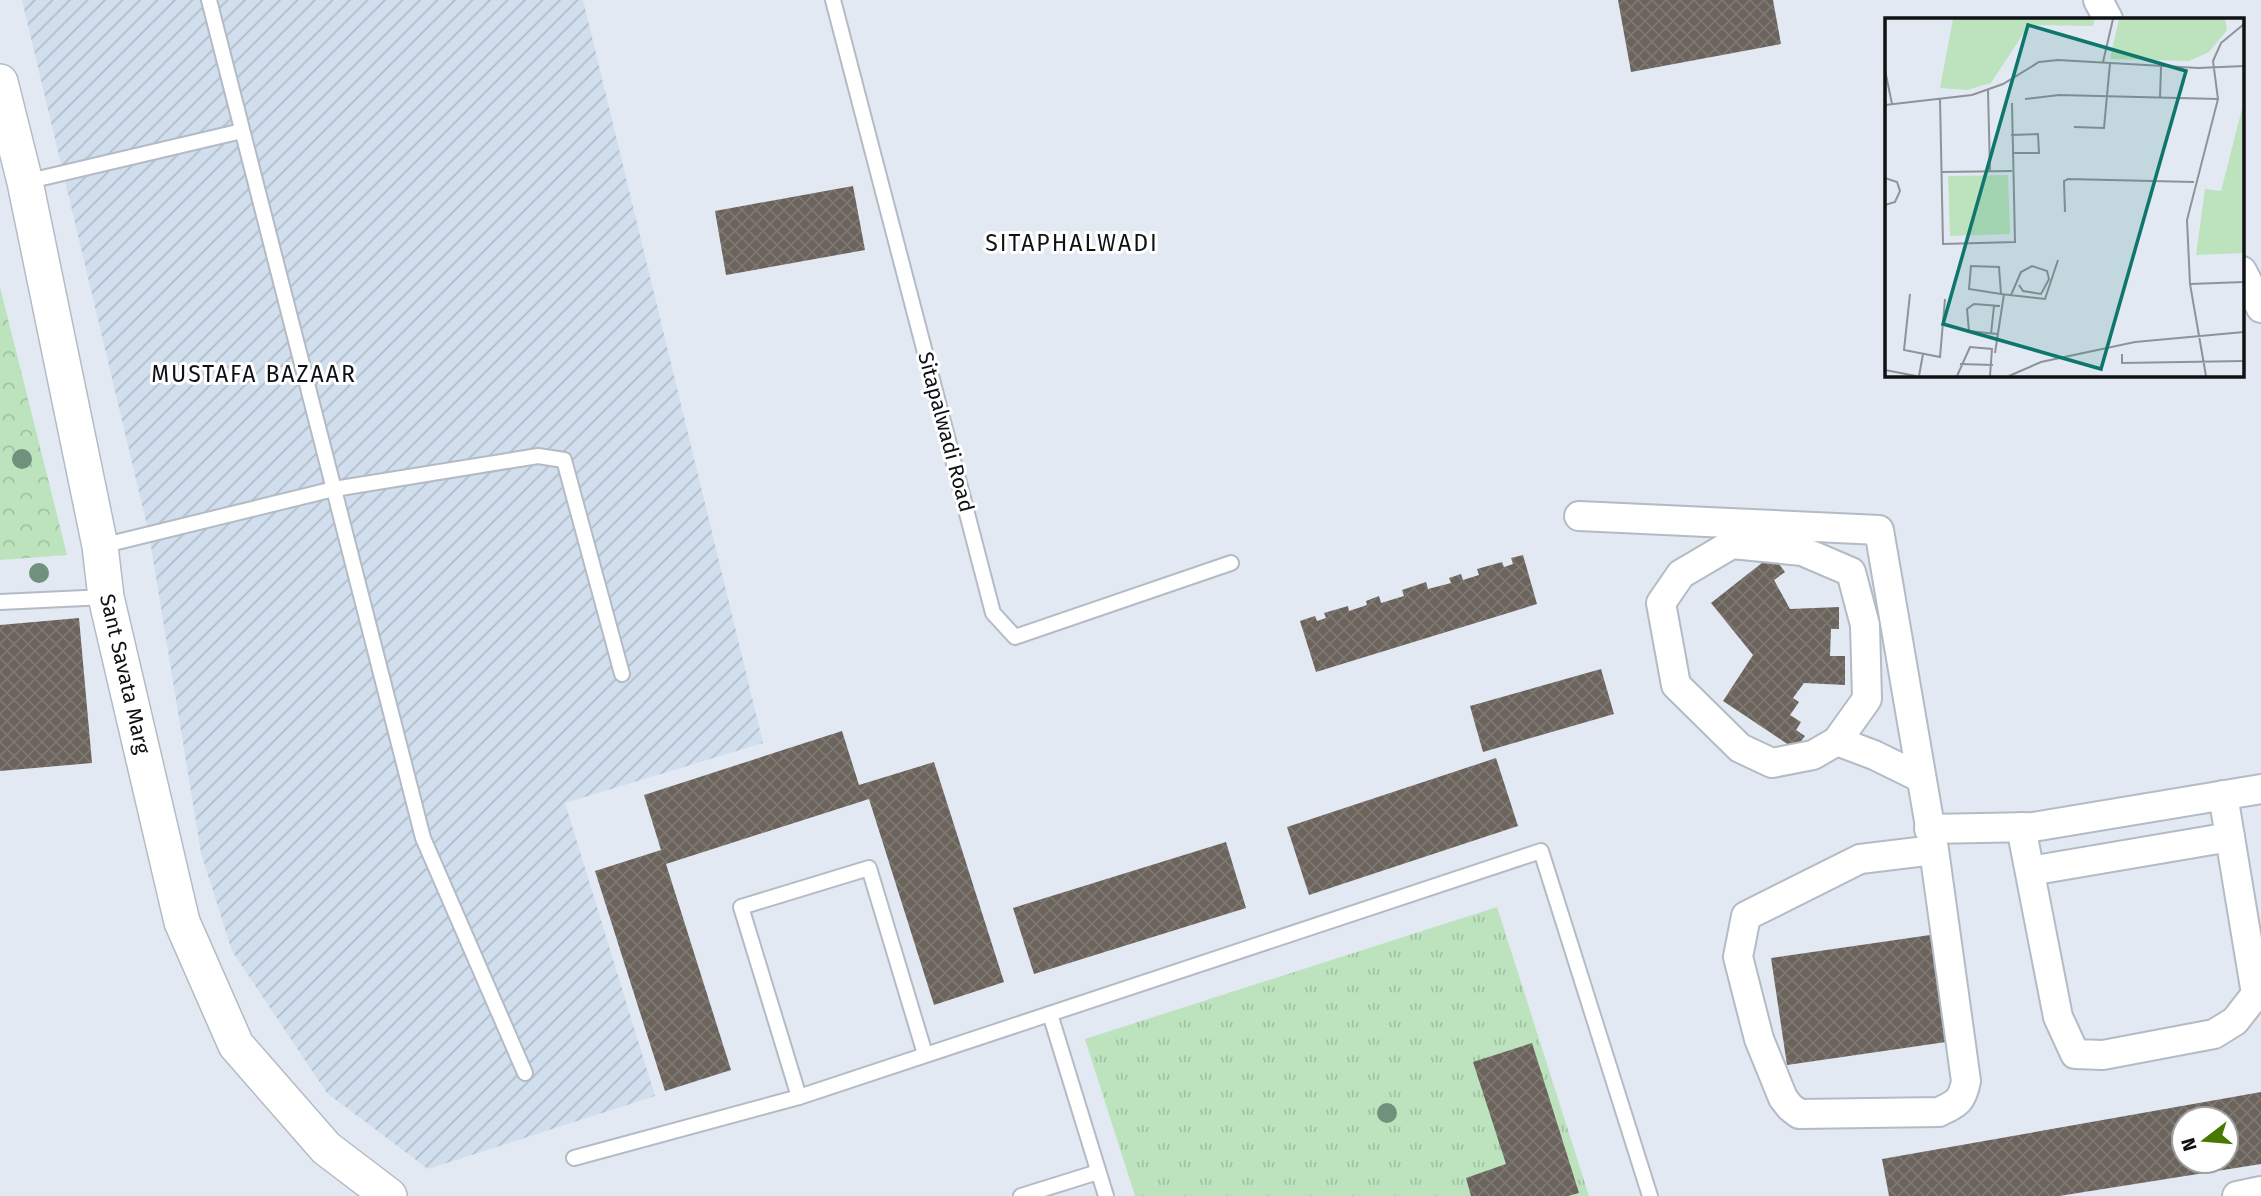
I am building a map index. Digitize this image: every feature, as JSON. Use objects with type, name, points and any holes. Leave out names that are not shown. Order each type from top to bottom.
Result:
[{"type":"street","points":[[2098,0],[2107,18]]},
{"type":"street","name":"Sant Savata Marg","points":[[0,82],[25,182],[100,546],[106,597],[182,922],[236,1045],[326,1148],[389,1196]]},
{"type":"street","points":[[2244,275],[2261,308]]},
{"type":"street","points":[[1579,516],[1879,530],[1932,840],[1966,1081],[1963,1097],[1940,1112],[1800,1114],[1783,1098],[1759,1039],[1738,957],[1746,916],[1860,859],[1932,840],[2033,827],[2261,789]]},
{"type":"street","points":[[1732,544],[1802,551],[1851,572],[1865,625],[1867,699],[1837,741],[1813,755],[1772,763],[1740,748],[1676,685],[1661,603],[1681,574],[1732,544]]},
{"type":"street","points":[[1837,741],[1874,755],[1921,778]]},
{"type":"street","points":[[2021,827],[2058,1017],[2075,1054],[2103,1055],[2214,1034],[2235,1021],[2256,994],[2223,795]]},
{"type":"street","points":[[2030,871],[2230,837]]},
{"type":"street","points":[[2237,1196],[2261,1191]]},
{"type":"lane","points":[[209,0],[423,838],[525,1073]]},
{"type":"lane","name":"Sitapalwadi Road","points":[[833,0],[993,613],[1015,637],[1231,563]]},
{"type":"lane","points":[[25,182],[242,131]]},
{"type":"lane","points":[[100,546],[334,489],[538,456],[564,460],[622,674]]},
{"type":"lane","points":[[0,602],[106,597]]},
{"type":"lane","points":[[574,1158],[799,1097],[1541,851],[1650,1196]]},
{"type":"lane","points":[[799,1097],[741,907],[869,868],[925,1054]]},
{"type":"lane","points":[[1050,1014],[1106,1196]]},
{"type":"lane","points":[[1021,1196],[1098,1172]]},
{"type":"shaded area","points":[[22,0],[583,0],[763,743],[565,803],[655,1096],[428,1169],[327,1093],[232,951],[201,853],[149,534]]},
{"type":"green space","points":[[0,287],[67,555],[0,560]]},
{"type":"green space","points":[[1497,907],[1589,1196],[1135,1196],[1085,1039]]},
{"type":"building","points":[[1618,0],[1773,0],[1781,44],[1631,72]]},
{"type":"building","points":[[853,186],[865,250],[726,275],[715,211]]},
{"type":"building","points":[[1523,555],[1537,604],[1316,672],[1300,621],[1315,616],[1317,621],[1326,618],[1324,613],[1348,606],[1349,611],[1367,605],[1366,601],[1379,596],[1381,603],[1404,596],[1402,590],[1426,582],[1428,589],[1451,583],[1449,578],[1461,574],[1463,580],[1479,575],[1477,569],[1502,562],[1504,567],[1513,564],[1511,558]]},
{"type":"building","points":[[1772,555],[1785,572],[1774,580],[1790,609],[1839,607],[1839,629],[1831,629],[1830,656],[1845,656],[1845,685],[1804,683],[1793,698],[1799,702],[1790,715],[1801,722],[1796,730],[1805,736],[1795,749],[1723,701],[1753,655],[1711,603]]},
{"type":"building","points":[[79,618],[92,763],[0,771],[0,625]]},
{"type":"building","points":[[1601,669],[1614,714],[1483,752],[1470,706]]},
{"type":"building","points":[[842,731],[859,785],[934,762],[1004,982],[934,1005],[869,799],[666,864],[731,1070],[665,1091],[595,871],[661,850],[644,795]]},
{"type":"building","points":[[1496,758],[1518,826],[1309,895],[1287,827]]},
{"type":"building","points":[[1226,842],[1246,908],[1034,974],[1013,908]]},
{"type":"building","points":[[1937,934],[1953,1041],[1787,1065],[1771,958]]},
{"type":"building","points":[[1532,1043],[1579,1193],[1568,1196],[1471,1196],[1466,1178],[1506,1164],[1473,1062]]},
{"type":"building","points":[[2261,1092],[2261,1164],[2240,1167],[2240,1105],[2187,1105]]},
{"type":"building","points":[[2170,1108],[2170,1175],[2192,1175],[2059,1196],[1889,1196],[1882,1159]]},
{"type":"district","name":"SITAPHALWADI","points":[[1072,243]]},
{"type":"district","name":"MUSTAFA BAZAAR","points":[[254,374]]}]
